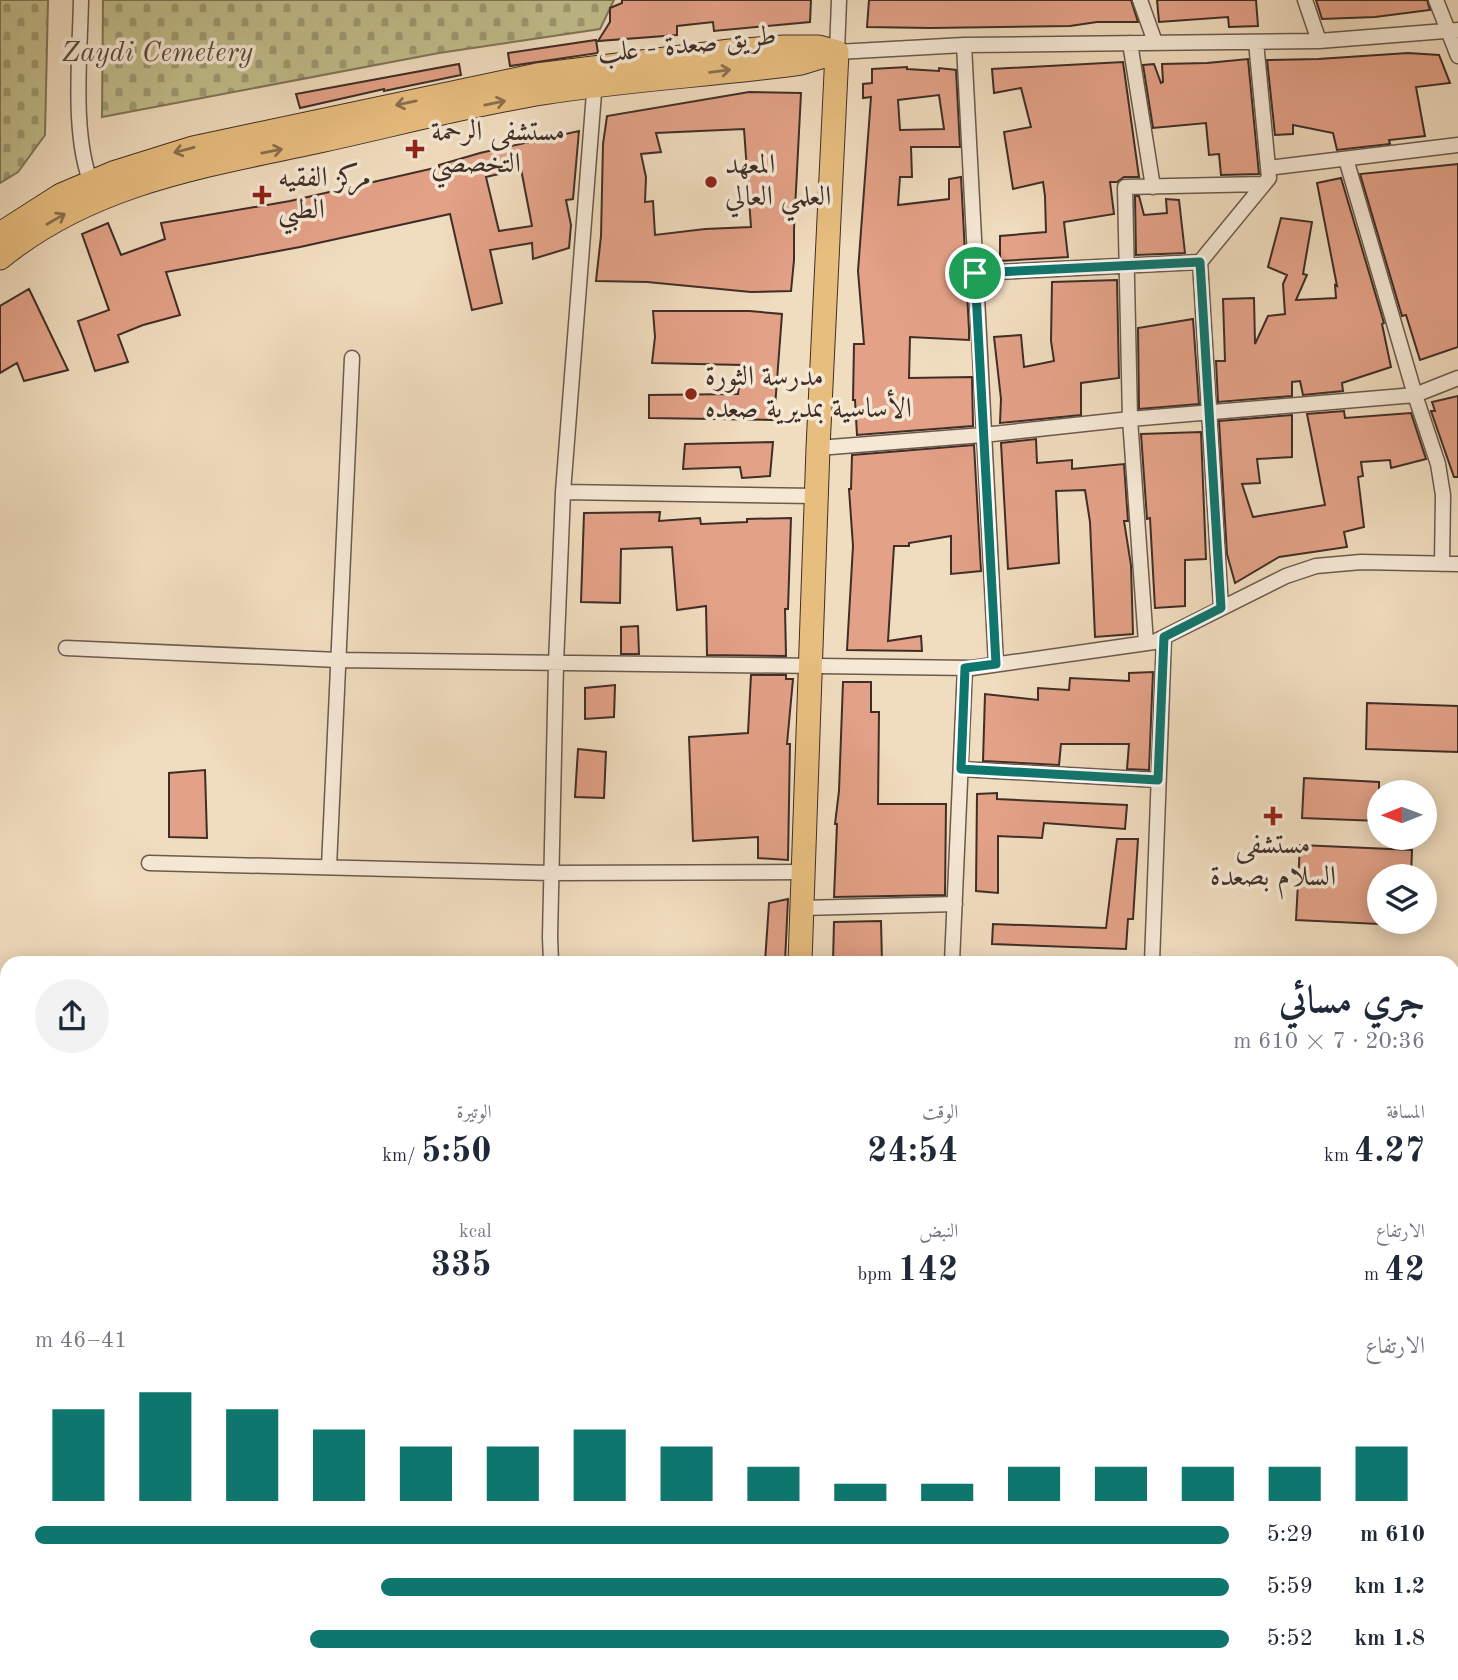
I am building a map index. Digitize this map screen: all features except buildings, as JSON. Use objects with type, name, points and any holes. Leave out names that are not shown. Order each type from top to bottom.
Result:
[{"type":"highway","name":"طريق صعدة - علب","points":[[0,258],[132,166],[193,148],[537,75],[594,76],[784,47],[819,47],[837,52]]},
{"type":"highway","points":[[800,956],[816,496],[837,52]]},
{"type":"highway","name":"طريق صعدة - علب","points":[[0,234],[61,195],[94,191]]},
{"type":"street","points":[[81,0],[80,133],[82,158],[94,191]]},
{"type":"street","points":[[839,0],[837,52],[964,44],[1319,41],[1453,30]]},
{"type":"street","points":[[1140,0],[1155,43]]},
{"type":"street","points":[[1304,0],[1319,41]]},
{"type":"street","points":[[1436,0],[1453,30],[1458,56]]},
{"type":"street","points":[[1221,608],[1200,262],[1269,178],[1256,41]]},
{"type":"street","points":[[1130,43],[1153,187]]},
{"type":"street","points":[[964,44],[996,664]]},
{"type":"street","points":[[551,956],[556,664],[563,492],[594,76]]},
{"type":"street","points":[[1268,167],[1458,145]]},
{"type":"street","points":[[1346,159],[1441,478],[1442,564]]},
{"type":"street","points":[[1146,643],[1130,419],[1125,187],[1263,184]]},
{"type":"street","points":[[975,273],[1200,262]]},
{"type":"street","points":[[329,867],[352,358]]},
{"type":"street","points":[[818,448],[1415,395],[1458,378]]},
{"type":"street","points":[[563,492],[816,496]]},
{"type":"street","points":[[66,648],[338,660],[965,668],[1146,643],[1164,637],[1286,576],[1316,566],[1361,562],[1458,564]]},
{"type":"street","points":[[1152,956],[1164,637]]},
{"type":"street","points":[[952,956],[965,668]]},
{"type":"street","points":[[961,769],[1158,780]]},
{"type":"street","points":[[149,863],[551,873],[803,872]]},
{"type":"street","points":[[802,908],[955,904]]},
{"type":"green space","name":"Zaydi Cemetery","points":[[0,0],[48,0],[45,135],[18,172],[0,183]]},
{"type":"green space","name":"Zaydi Cemetery","points":[[103,0],[614,0],[600,29],[439,53],[102,117]]},
{"type":"place","name":"مستشفى الرحمة التخصصي","points":[[415,149]]},
{"type":"place","name":"المعهد العلمي العالي","points":[[711,182]]},
{"type":"place","name":"مركز الفقيه الطبي","points":[[262,195]]},
{"type":"place","name":"مدرسة الثورة الأساسية بمديرية صعده","points":[[691,394]]},
{"type":"place","name":"مستشفى السلام بصعدة","points":[[1273,816]]},
{"type":"route","points":[[1200,262],[1221,608],[1164,637],[1158,780],[961,769],[965,668],[996,664],[975,273],[1200,262]]}]
